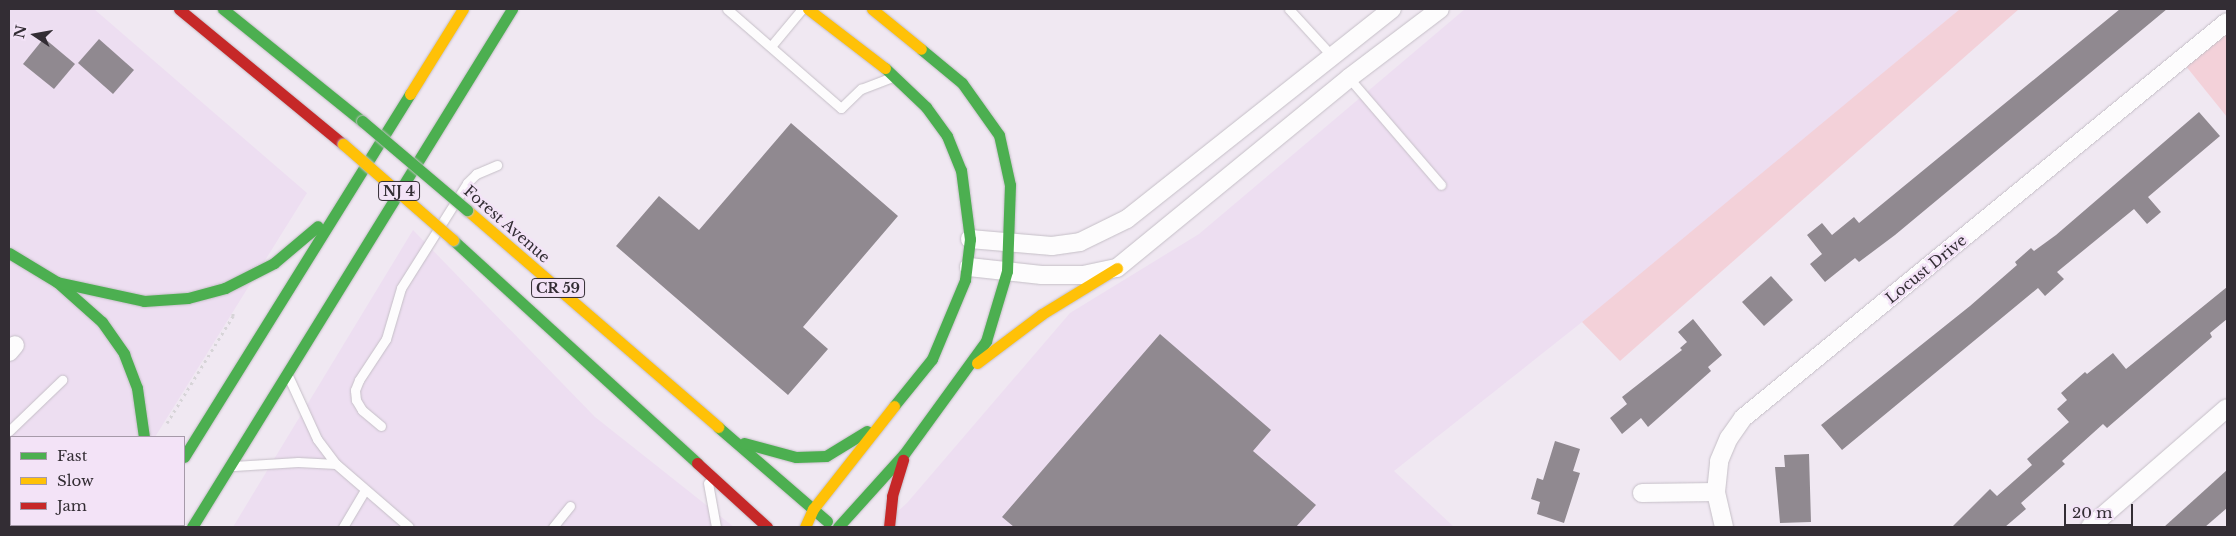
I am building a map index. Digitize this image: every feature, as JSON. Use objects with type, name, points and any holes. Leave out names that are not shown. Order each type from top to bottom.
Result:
[{"type":"main road","name":"CR 59","points":[[179,9],[343,144],[453,240],[767,527]]},
{"type":"main road","name":"Forest Avenue","points":[[223,9],[362,121],[467,210],[736,440],[833,527]]},
{"type":"main road","name":"NJ 4","points":[[185,455],[336,210],[463,9]]},
{"type":"main road","name":"NJ 4","points":[[192,527],[512,9]]},
{"type":"main road","points":[[805,527],[813,508],[932,360],[952,316],[969,267],[970,239],[961,170],[947,136],[926,107],[894,75],[808,9]]},
{"type":"main road","points":[[838,527],[904,454],[968,370],[986,341],[1007,271],[1009,243],[1010,185],[999,135],[962,83],[872,9]]},
{"type":"main road","points":[[57,282],[144,300],[188,298],[225,288],[274,263],[336,210]]},
{"type":"main road","points":[[9,253],[57,282],[102,322],[124,354],[138,388],[144,436]]},
{"type":"main road","points":[[968,370],[1042,314],[1118,268]]},
{"type":"main road","points":[[736,440],[796,457],[826,456],[881,423]]},
{"type":"main road","points":[[889,527],[892,496],[904,454]]},
{"type":"street","points":[[970,239],[1052,246],[1080,242],[1128,219],[1392,9]]},
{"type":"street","points":[[969,267],[1083,275],[1118,268],[1349,78],[1440,9]]},
{"type":"street","name":"Locust Drive","points":[[1724,527],[1716,492],[1719,461],[1729,438],[1743,418],[2227,22]]},
{"type":"street","points":[[2090,527],[2227,408]]},
{"type":"street","points":[[1642,494],[1716,492]]},
{"type":"lane","points":[[727,9],[772,45],[841,108],[861,90],[894,75]]},
{"type":"lane","points":[[772,45],[802,9]]},
{"type":"lane","points":[[1289,9],[1331,56]]},
{"type":"lane","points":[[1349,78],[1441,185]]},
{"type":"lane","points":[[381,426],[362,410],[356,400],[355,390],[359,380],[386,340],[401,288],[467,183],[476,174],[497,165]]},
{"type":"lane","points":[[287,373],[317,439],[336,464],[409,527]]},
{"type":"lane","points":[[9,431],[62,380]]},
{"type":"lane","points":[[230,466],[294,462],[336,464]]},
{"type":"lane","points":[[706,471],[716,527]]},
{"type":"lane","points":[[342,527],[365,490]]},
{"type":"lane","points":[[553,527],[570,506]]},
{"type":"path","points":[[164,430],[233,316],[233,305]]},
{"type":"shaded area","points":[[9,9],[94,9],[307,193],[156,436],[10,436],[10,526],[99,527],[9,527]]},
{"type":"shaded area","points":[[1465,9],[1960,9],[1649,269],[1394,471],[1454,527],[880,527],[907,503],[1070,313],[1199,234]]},
{"type":"shaded area","points":[[1960,9],[2019,9],[1620,361],[1582,322]]},
{"type":"shaded area","points":[[2227,22],[2227,117],[2181,60]]},
{"type":"shaded area","points":[[413,230],[595,417],[734,527],[233,527]]},
{"type":"building","points":[[2120,9],[2167,9],[1895,235],[1859,262],[1855,258],[1825,282],[1810,264],[1822,254],[1807,235],[1822,223],[1832,235],[1854,217],[1859,223]]},
{"type":"building","points":[[44,38],[75,64],[54,89],[23,64]]},
{"type":"building","points":[[99,39],[134,70],[113,94],[78,63]]},
{"type":"building","points":[[2199,112],[2220,136],[2148,197],[2161,212],[2147,224],[2134,209],[2057,272],[2064,279],[2045,296],[2038,288],[1842,450],[1821,425],[1970,306],[2017,265],[2015,262],[2031,248],[2034,251],[2056,235]]},
{"type":"building","points":[[791,123],[898,216],[803,327],[828,349],[788,395],[616,246],[659,196],[699,230]]},
{"type":"building","points":[[1771,276],[1793,300],[1764,326],[1742,302]]},
{"type":"building","points":[[2227,287],[2227,319],[2210,333],[2212,337],[2107,428],[2103,424],[2062,461],[2065,464],[2021,503],[2026,509],[2005,527],[1952,527],[1990,489],[1997,496],[2032,465],[2027,459],[2069,422],[2057,409],[2067,400],[2061,393],[2085,372],[2087,374],[2113,353],[2126,369]]},
{"type":"building","points":[[1693,319],[1722,355],[1708,367],[1711,371],[1648,427],[1641,418],[1622,434],[1610,418],[1627,404],[1622,397],[1682,350],[1680,348],[1687,342],[1678,332]]},
{"type":"building","points":[[1160,334],[1271,430],[1253,451],[1316,505],[1296,527],[1014,527],[1002,517]]},
{"type":"building","points":[[1555,441],[1580,449],[1573,471],[1580,473],[1564,523],[1537,514],[1540,502],[1531,499],[1537,478],[1543,480]]},
{"type":"building","points":[[1809,454],[1811,522],[1780,523],[1775,467],[1785,467],[1784,455]]},
{"type":"building","points":[[2227,470],[2227,508],[2205,527],[2164,527]]},
{"type":"traffic: fast","points":[[223,9],[362,121]]},
{"type":"traffic: fast","points":[[192,527],[512,9]]},
{"type":"traffic: fast","points":[[838,527],[904,454],[986,341],[1007,271],[1010,185],[999,135],[962,83],[921,49]]},
{"type":"traffic: fast","points":[[885,68],[926,107],[947,136],[961,170],[970,239],[965,280],[932,359],[894,406]]},
{"type":"traffic: fast","points":[[185,455],[410,94]]},
{"type":"traffic: fast","points":[[362,121],[467,210]]},
{"type":"traffic: fast","points":[[57,282],[144,301],[188,298],[225,288],[274,263],[318,226]]},
{"type":"traffic: fast","points":[[453,240],[697,463]]},
{"type":"traffic: fast","points":[[9,253],[57,282],[102,322],[124,354],[137,388],[144,436]]},
{"type":"traffic: fast","points":[[718,427],[827,521]]},
{"type":"traffic: fast","points":[[744,443],[796,457],[826,456],[867,431]]},
{"type":"traffic: slow","points":[[410,94],[463,9]]},
{"type":"traffic: slow","points":[[808,9],[885,68]]},
{"type":"traffic: slow","points":[[872,9],[921,49]]},
{"type":"traffic: slow","points":[[343,144],[453,240]]},
{"type":"traffic: slow","points":[[467,210],[718,427]]},
{"type":"traffic: slow","points":[[977,363],[1042,314],[1117,268]]},
{"type":"traffic: slow","points":[[805,527],[813,509],[894,406]]},
{"type":"traffic: jam","points":[[179,9],[343,144]]},
{"type":"traffic: jam","points":[[889,527],[892,496],[903,460]]},
{"type":"traffic: jam","points":[[697,463],[767,527]]}]
